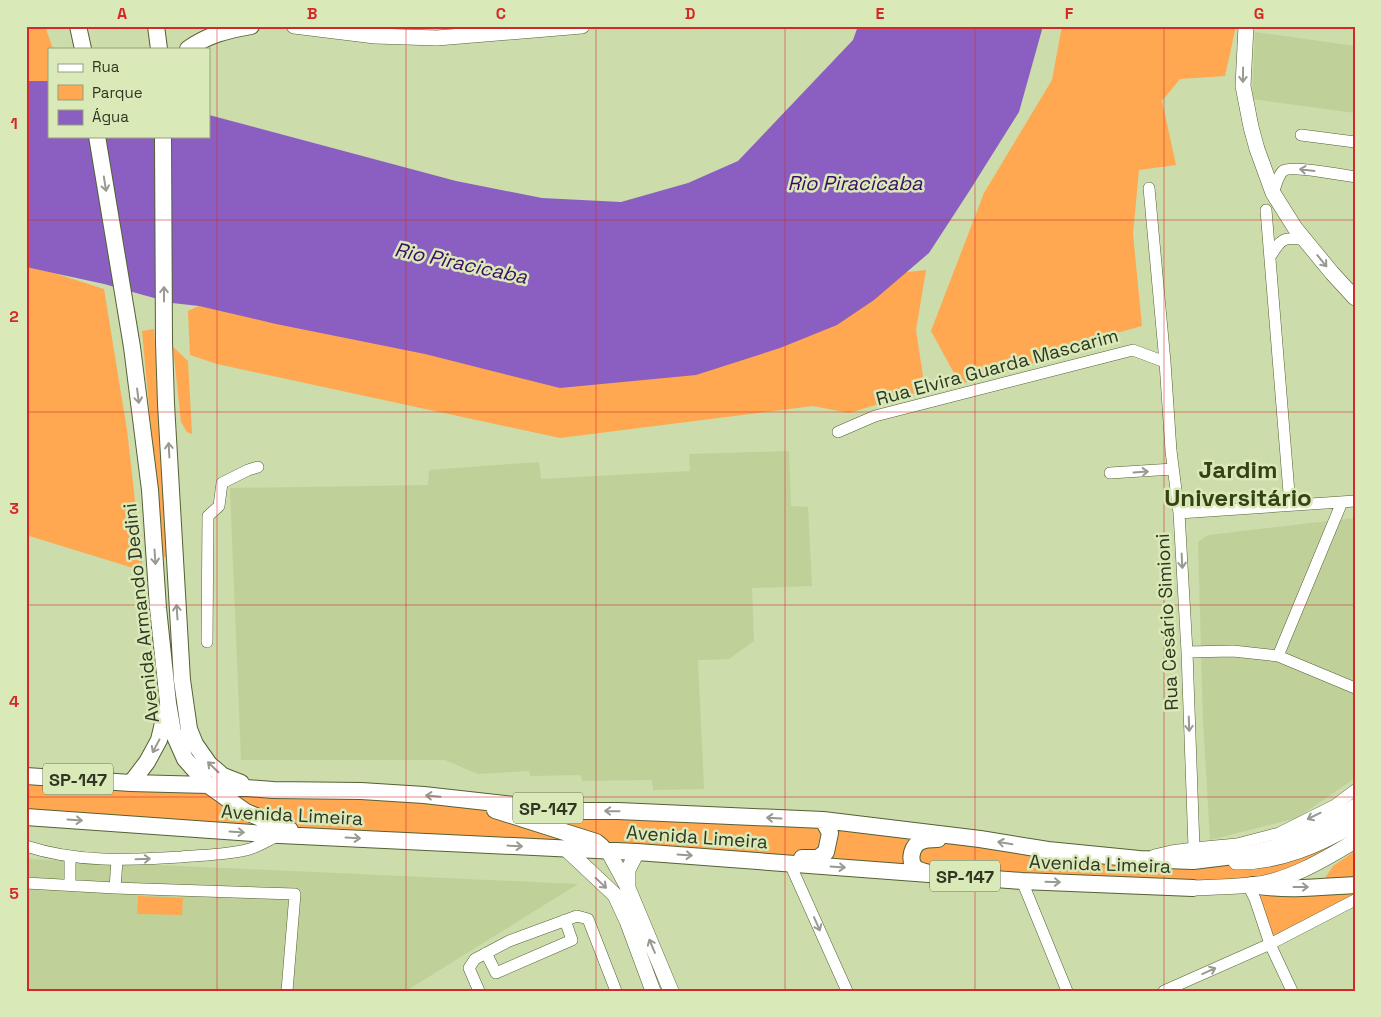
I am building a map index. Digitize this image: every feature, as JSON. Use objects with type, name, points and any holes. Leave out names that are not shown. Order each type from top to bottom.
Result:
[{"type":"highway","points":[[156,26],[159,48]]},
{"type":"highway","points":[[190,48],[211,36],[251,26]]},
{"type":"highway","name":"Avenida Armando Dedini","points":[[97,138],[132,348],[150,490],[158,608],[173,732],[185,759],[208,785],[246,812],[304,836]]},
{"type":"highway","name":"Avenida Armando Dedini","points":[[163,138],[166,414],[182,680],[190,729],[194,744],[209,764],[223,776],[236,782],[273,790]]},
{"type":"highway","points":[[131,783],[147,762],[160,740],[168,702]]},
{"type":"highway","name":"Avenida Limeira","points":[[26,776],[273,790],[361,792],[463,799],[567,810],[823,820],[980,839],[1048,850],[1139,859],[1194,855],[1250,854],[1291,842],[1355,807]]},
{"type":"highway","points":[[463,799],[596,842],[608,851]]},
{"type":"highway","name":"Avenida Limeira","points":[[26,817],[280,835],[637,852],[1022,881],[1193,888]]},
{"type":"highway","points":[[737,859],[818,858],[826,852],[830,836],[823,820]]},
{"type":"highway","points":[[931,874],[917,869],[913,864],[911,858],[914,848],[919,842],[930,839],[980,839]]},
{"type":"highway","points":[[1250,885],[1268,888],[1355,885]]},
{"type":"main road","points":[[294,26],[374,36],[437,38],[582,26]]},
{"type":"main road","points":[[1246,26],[1243,86],[1257,148],[1274,193],[1295,228],[1355,298]]},
{"type":"main road","name":"Avenida Limeira","points":[[1194,855],[1241,862],[1281,857],[1303,850],[1355,824]]},
{"type":"main road","name":"Avenida Limeira","points":[[1193,888],[1250,885],[1277,879],[1308,867],[1355,841]]},
{"type":"main road","points":[[566,849],[615,895],[627,921],[653,991]]},
{"type":"main road","points":[[608,851],[628,888],[671,991]]},
{"type":"main road","points":[[628,888],[628,870],[637,852]]},
{"type":"street","points":[[1301,135],[1355,142]]},
{"type":"street","points":[[1274,193],[1281,172],[1286,169],[1355,177]]},
{"type":"street","name":"Rua Cesário Simioni","points":[[1149,188],[1173,468],[1179,513],[1187,652],[1194,855]]},
{"type":"street","points":[[1266,210],[1290,505]]},
{"type":"street","points":[[1270,257],[1278,244],[1287,238],[1305,240]]},
{"type":"street","name":"Rua Elvira Guarda Mascarim","points":[[838,432],[875,416],[1133,350],[1165,362]]},
{"type":"street","points":[[207,642],[208,516],[219,506],[222,483],[258,467]]},
{"type":"street","points":[[1110,473],[1173,468]]},
{"type":"street","points":[[1179,513],[1355,501]]},
{"type":"street","points":[[1278,656],[1342,502]]},
{"type":"street","points":[[1187,652],[1233,651],[1278,656],[1355,688]]},
{"type":"street","points":[[1194,855],[1279,833],[1335,805],[1355,790]]},
{"type":"street","points":[[26,846],[41,851],[70,856],[117,860],[206,855],[248,850],[280,835]]},
{"type":"street","points":[[70,856],[70,885]]},
{"type":"street","points":[[115,888],[117,860]]},
{"type":"street","points":[[790,864],[847,991]]},
{"type":"street","points":[[1022,881],[1067,991]]},
{"type":"street","points":[[26,883],[295,894],[287,991]]},
{"type":"street","points":[[1250,885],[1270,944],[1292,991]]},
{"type":"street","points":[[1164,991],[1270,944],[1355,900]]},
{"type":"street","points":[[479,991],[469,968],[475,959],[509,941],[577,916],[588,919],[616,991]]},
{"type":"street","points":[[486,953],[496,973],[572,940],[565,920]]},
{"type":"shaded area","points":[[1255,32],[1355,46],[1355,113],[1252,99]]},
{"type":"shaded area","points":[[789,451],[791,506],[808,507],[812,586],[752,588],[754,641],[729,659],[698,660],[704,789],[653,790],[652,780],[582,781],[581,775],[530,776],[529,771],[478,774],[445,760],[241,760],[230,488],[428,485],[429,470],[539,462],[541,479],[690,471],[689,454]]},
{"type":"shaded area","points":[[1355,518],[1355,778],[1297,818],[1210,840],[1203,720],[1198,542],[1208,535]]},
{"type":"shaded area","points":[[26,859],[578,884],[406,991],[26,991]]},
{"type":"green space","points":[[26,26],[45,26],[53,48],[48,48],[48,81],[26,81]]},
{"type":"green space","points":[[1062,26],[1236,26],[1225,76],[1180,79],[1162,101],[1176,165],[1139,170],[1133,234],[1142,326],[1073,345],[1045,360],[960,384],[931,331],[984,193],[1052,80]]},
{"type":"green space","points":[[26,267],[51,272],[104,289],[127,430],[143,571],[26,535]]},
{"type":"green space","points":[[926,270],[916,330],[925,390],[849,413],[813,406],[560,438],[217,364],[190,355],[188,311],[199,306],[330,334]]},
{"type":"green space","points":[[154,329],[168,557],[163,557],[142,331]]},
{"type":"green space","points":[[173,347],[188,361],[192,434],[187,432],[181,422]]},
{"type":"green space","points":[[26,776],[823,820],[1139,859],[1355,824],[1355,841],[1277,879],[1193,888],[26,817]]},
{"type":"green space","points":[[1355,851],[1355,900],[1270,944],[1256,893],[1319,887],[1333,866]]},
{"type":"green space","points":[[138,896],[183,898],[182,915],[137,914]]},
{"type":"water","name":"Rio Piracicaba","points":[[858,26],[1043,26],[1019,112],[929,253],[874,300],[837,325],[780,348],[696,375],[560,388],[425,354],[276,324],[199,306],[172,303],[104,284],[26,267],[26,81],[48,81],[48,138],[210,138],[210,115],[456,181],[542,198],[621,202],[688,183],[738,161],[853,40]]},
{"type":"district","name":"Jardim Universitário","points":[[1238,483]]}]
